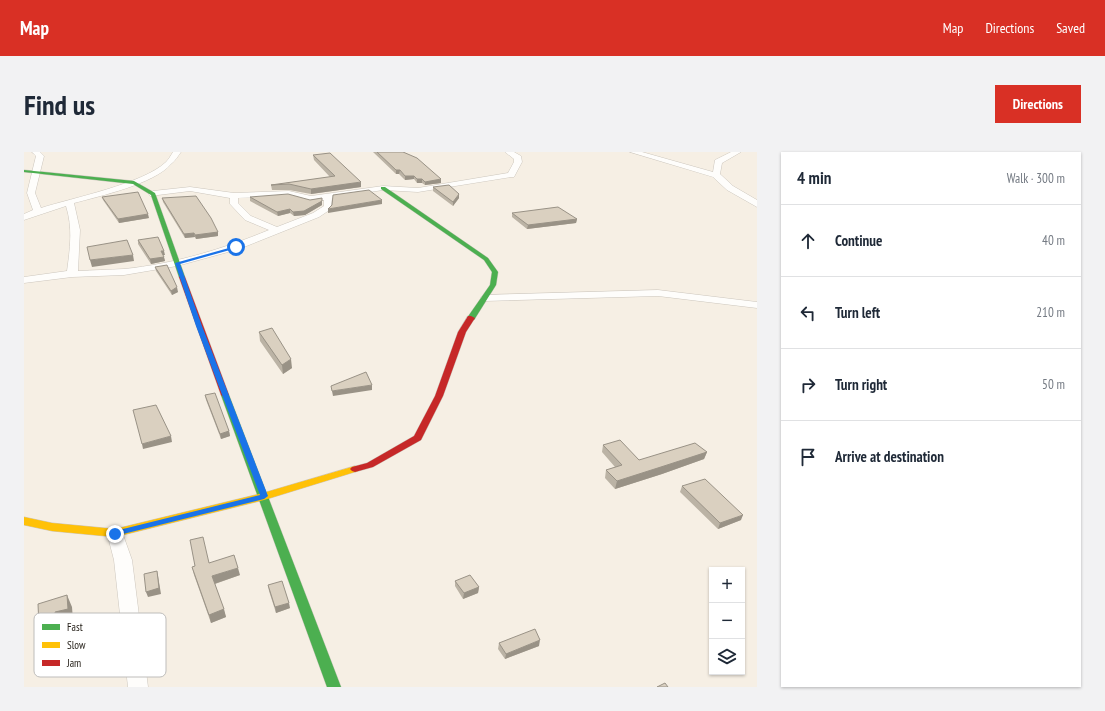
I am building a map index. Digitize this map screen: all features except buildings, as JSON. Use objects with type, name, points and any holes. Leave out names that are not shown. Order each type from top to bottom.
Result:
[{"type":"street","points":[[36,152],[40,156],[31,193],[38,212]]},
{"type":"street","points":[[24,217],[134,183],[170,163],[177,152]]},
{"type":"street","points":[[24,171],[134,183],[153,194],[190,189],[234,196],[290,193],[308,199],[383,188],[418,190],[511,175],[518,162],[518,158],[508,152]]},
{"type":"street","points":[[634,152],[716,175],[730,188],[757,204]]},
{"type":"street","points":[[716,175],[718,162],[737,152]]},
{"type":"street","points":[[24,521],[52,527],[115,534],[264,496],[370,465],[418,438],[439,396],[462,332],[493,285],[495,272],[486,259],[383,188]]},
{"type":"street","points":[[153,194],[199,326],[264,496],[334,687]]},
{"type":"street","points":[[234,196],[234,204],[248,218],[278,231]]},
{"type":"street","points":[[24,280],[72,274],[124,272],[177,263],[236,247],[316,215],[328,207],[328,196]]},
{"type":"street","points":[[70,203],[75,217],[77,233],[72,274]]},
{"type":"street","points":[[485,298],[658,293],[757,305]]},
{"type":"street","points":[[115,534],[123,560],[129,613]]},
{"type":"street","points":[[137,677],[138,687]]},
{"type":"traffic: fast","points":[[24,171],[134,183],[153,194],[182,277]]},
{"type":"traffic: fast","points":[[383,188],[486,259],[495,272],[493,285],[471,318]]},
{"type":"traffic: fast","points":[[225,395],[334,687]]},
{"type":"traffic: slow","points":[[24,521],[52,527],[115,533],[264,496],[355,469]]},
{"type":"traffic: jam","points":[[182,277],[225,395]]},
{"type":"traffic: jam","points":[[355,469],[370,465],[418,438],[439,396],[462,332],[471,318]]},
{"type":"route","points":[[115,534],[264,496],[199,326],[177,263],[236,247]]}]
